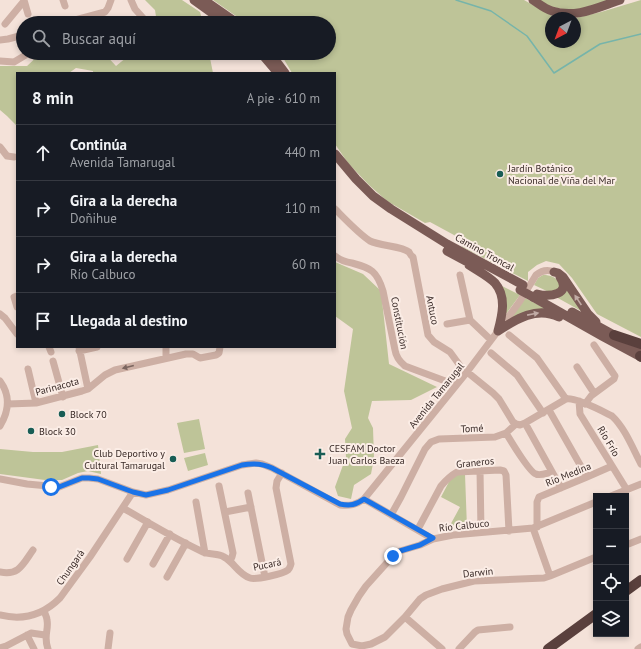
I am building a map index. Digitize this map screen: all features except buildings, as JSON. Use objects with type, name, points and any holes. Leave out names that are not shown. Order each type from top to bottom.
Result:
[{"type":"highway","points":[[614,335],[641,344]]},
{"type":"highway","points":[[629,589],[641,580]]},
{"type":"highway","points":[[629,596],[641,587]]},
{"type":"highway","points":[[548,649],[593,616]]},
{"type":"highway","points":[[557,649],[593,623]]},
{"type":"main road","points":[[194,0],[216,16]]},
{"type":"main road","points":[[204,0],[227,16]]},
{"type":"main road","points":[[533,0],[543,7],[553,11],[576,14],[620,0]]},
{"type":"main road","points":[[267,60],[277,72]]},
{"type":"main road","points":[[275,60],[284,72]]},
{"type":"main road","name":"Camino Troncal","points":[[336,155],[356,180],[373,196],[391,209],[521,288]]},
{"type":"main road","name":"Camino Troncal","points":[[336,165],[368,199],[416,232],[458,257],[535,294],[641,355]]},
{"type":"main road","points":[[458,257],[492,280],[498,288],[503,302],[502,317],[498,331]]},
{"type":"main road","points":[[554,272],[563,277],[599,331]]},
{"type":"main road","points":[[535,294],[552,295],[556,294],[563,288],[563,282],[554,272]]},
{"type":"main road","points":[[498,331],[524,316],[542,313],[556,315],[599,331]]},
{"type":"main road","name":"Camino Troncal","points":[[599,331],[614,335],[641,355]]},
{"type":"street","points":[[24,0],[28,14]]},
{"type":"street","points":[[5,24],[24,0]]},
{"type":"street","points":[[94,16],[102,14],[108,8],[111,0]]},
{"type":"street","points":[[131,0],[135,9],[141,16]]},
{"type":"street","points":[[0,40],[16,37]]},
{"type":"street","points":[[0,61],[14,62],[17,60]]},
{"type":"street","points":[[0,148],[7,156],[14,157]]},
{"type":"street","name":"Antuco","points":[[336,209],[370,241],[402,249],[408,252],[412,257],[428,335],[434,342],[450,352],[459,365],[500,400],[516,424]]},
{"type":"street","name":"Constitución","points":[[336,257],[344,261],[366,267],[374,272],[383,291],[396,357],[399,361],[405,366],[456,385]]},
{"type":"street","name":"Avenida Tamarugal","points":[[364,499],[467,372],[520,301],[536,275],[544,271],[550,270],[554,272]]},
{"type":"street","points":[[460,275],[470,320],[491,340]]},
{"type":"street","points":[[0,314],[16,333]]},
{"type":"street","points":[[447,324],[470,320]]},
{"type":"street","points":[[509,335],[537,358],[566,399]]},
{"type":"street","points":[[582,403],[615,378],[594,345]]},
{"type":"street","points":[[166,348],[166,358]]},
{"type":"street","points":[[79,349],[88,389]]},
{"type":"street","name":"Parinacota","points":[[8,404],[36,403],[88,389],[110,372],[186,354],[192,350],[200,358],[216,355],[219,350]]},
{"type":"street","points":[[491,353],[517,375],[546,411],[588,477]]},
{"type":"street","points":[[53,361],[63,396]]},
{"type":"street","points":[[577,366],[594,393]]},
{"type":"street","points":[[28,369],[36,403]]},
{"type":"street","points":[[0,381],[7,394],[8,404],[5,417],[0,426]]},
{"type":"street","points":[[516,424],[525,424],[566,399],[574,399],[612,416],[626,436],[641,464]]},
{"type":"street","name":"Río Frío","points":[[582,403],[580,414],[626,490]]},
{"type":"street","name":"Tomé","points":[[391,514],[425,449],[431,442],[439,440],[490,438],[501,436],[516,424]]},
{"type":"street","points":[[525,424],[561,488]]},
{"type":"street","points":[[506,433],[532,472],[538,475],[552,472]]},
{"type":"street","points":[[0,479],[27,484],[59,487],[82,478],[89,478],[98,479],[133,492],[146,495],[242,465],[262,464],[267,465],[340,504],[350,506],[364,499],[433,538]]},
{"type":"street","name":"Río Medina","points":[[550,576],[535,528],[538,497],[612,466]]},
{"type":"street","points":[[480,470],[481,532]]},
{"type":"street","name":"Graneros","points":[[418,529],[441,486],[448,478],[457,472],[500,470],[504,471],[506,475],[509,531]]},
{"type":"street","name":"Pucará","points":[[122,508],[186,543],[205,552],[221,555],[249,578],[265,576],[287,570],[291,564],[276,488],[277,482],[282,473]]},
{"type":"street","points":[[618,493],[641,484]]},
{"type":"street","points":[[219,486],[233,553],[230,561]]},
{"type":"street","name":"Chungará","points":[[0,615],[8,617],[25,617],[44,611],[55,603],[90,556],[133,492]]},
{"type":"street","points":[[248,493],[265,576]]},
{"type":"street","points":[[196,502],[205,552]]},
{"type":"street","name":"Río Calbuco","points":[[350,647],[347,634],[347,624],[351,610],[366,586],[393,556],[400,551],[420,545],[433,538],[481,532],[535,528],[593,503]]},
{"type":"street","points":[[225,512],[251,507]]},
{"type":"street","points":[[127,559],[148,522]]},
{"type":"street","points":[[153,564],[170,534]]},
{"type":"street","points":[[629,544],[641,539]]},
{"type":"street","points":[[167,577],[186,543]]},
{"type":"street","points":[[0,572],[12,573],[21,568],[32,550]]},
{"type":"street","name":"Darwin","points":[[350,647],[362,646],[379,641],[405,617],[420,599],[442,589],[474,581],[544,578],[593,559]]},
{"type":"street","points":[[44,611],[48,621],[45,635],[48,649]]},
{"type":"street","points":[[405,617],[442,649]]},
{"type":"street","points":[[459,649],[478,630],[510,627]]},
{"type":"street","points":[[108,649],[110,632]]},
{"type":"street","points":[[0,648],[32,633],[45,635]]},
{"type":"street","points":[[27,635],[34,649]]},
{"type":"green space","points":[[145,0],[182,0],[200,12],[201,16],[156,16],[155,10]]},
{"type":"green space","name":"Jardín Botánico Nacional de Viña del Mar","points":[[213,0],[524,0],[545,12],[545,48],[581,48],[581,17],[641,0],[641,337],[597,314],[572,278],[559,264],[546,261],[537,265],[528,272],[528,281],[462,247],[465,241],[430,222],[425,223],[387,201],[348,163],[336,145],[336,72],[291,72],[284,60],[336,60],[336,16],[236,16]]},
{"type":"green space","points":[[537,0],[617,0],[571,11],[548,6]]},
{"type":"green space","points":[[33,60],[110,60],[116,66],[123,60],[210,60],[213,72],[93,72],[76,68],[70,72],[16,72],[16,125],[0,110],[0,66],[27,66]]},
{"type":"green space","points":[[336,262],[363,274],[381,291],[389,364],[437,387],[411,400],[372,401],[368,418],[373,428],[374,458],[371,474],[354,485],[351,499],[338,496],[335,487],[346,457],[345,439],[352,428],[344,391],[353,329],[336,317]]},
{"type":"green space","points":[[543,275],[555,278],[560,283],[560,287],[551,293],[534,285],[538,278]]},
{"type":"green space","points":[[498,284],[520,295],[503,318]]},
{"type":"green space","points":[[565,285],[583,312],[556,297]]},
{"type":"green space","points":[[525,298],[554,313],[509,321]]},
{"type":"green space","points":[[199,419],[205,449],[184,453],[177,423]]},
{"type":"green space","points":[[98,445],[101,474],[88,471],[78,473],[62,480],[45,480],[0,474],[0,449],[33,452],[62,452]]},
{"type":"green space","points":[[205,453],[208,465],[188,471],[184,458]]},
{"type":"green space","points":[[457,474],[465,474],[467,528],[448,529],[460,507],[441,497],[451,478]]},
{"type":"waterway","points":[[456,0],[491,11],[527,36],[554,73],[600,44],[641,34]]},
{"type":"place","name":"Jardín Botánico Nacional de Viña del Mar","points":[[500,174]]},
{"type":"place","name":"Block 70","points":[[62,414]]},
{"type":"place","name":"Block 30","points":[[31,431]]},
{"type":"place","name":"CESFAM Doctor Juan Carlos Baeza","points":[[320,454]]},
{"type":"place","name":"Club Deportivo y Cultural Tamarugal","points":[[173,459]]},
{"type":"route","points":[[51,487],[59,487],[82,478],[89,478],[98,479],[133,492],[146,495],[168,490],[242,465],[256,463],[267,465],[340,504],[350,506],[364,499],[433,538],[420,545],[400,551],[393,556]]}]
